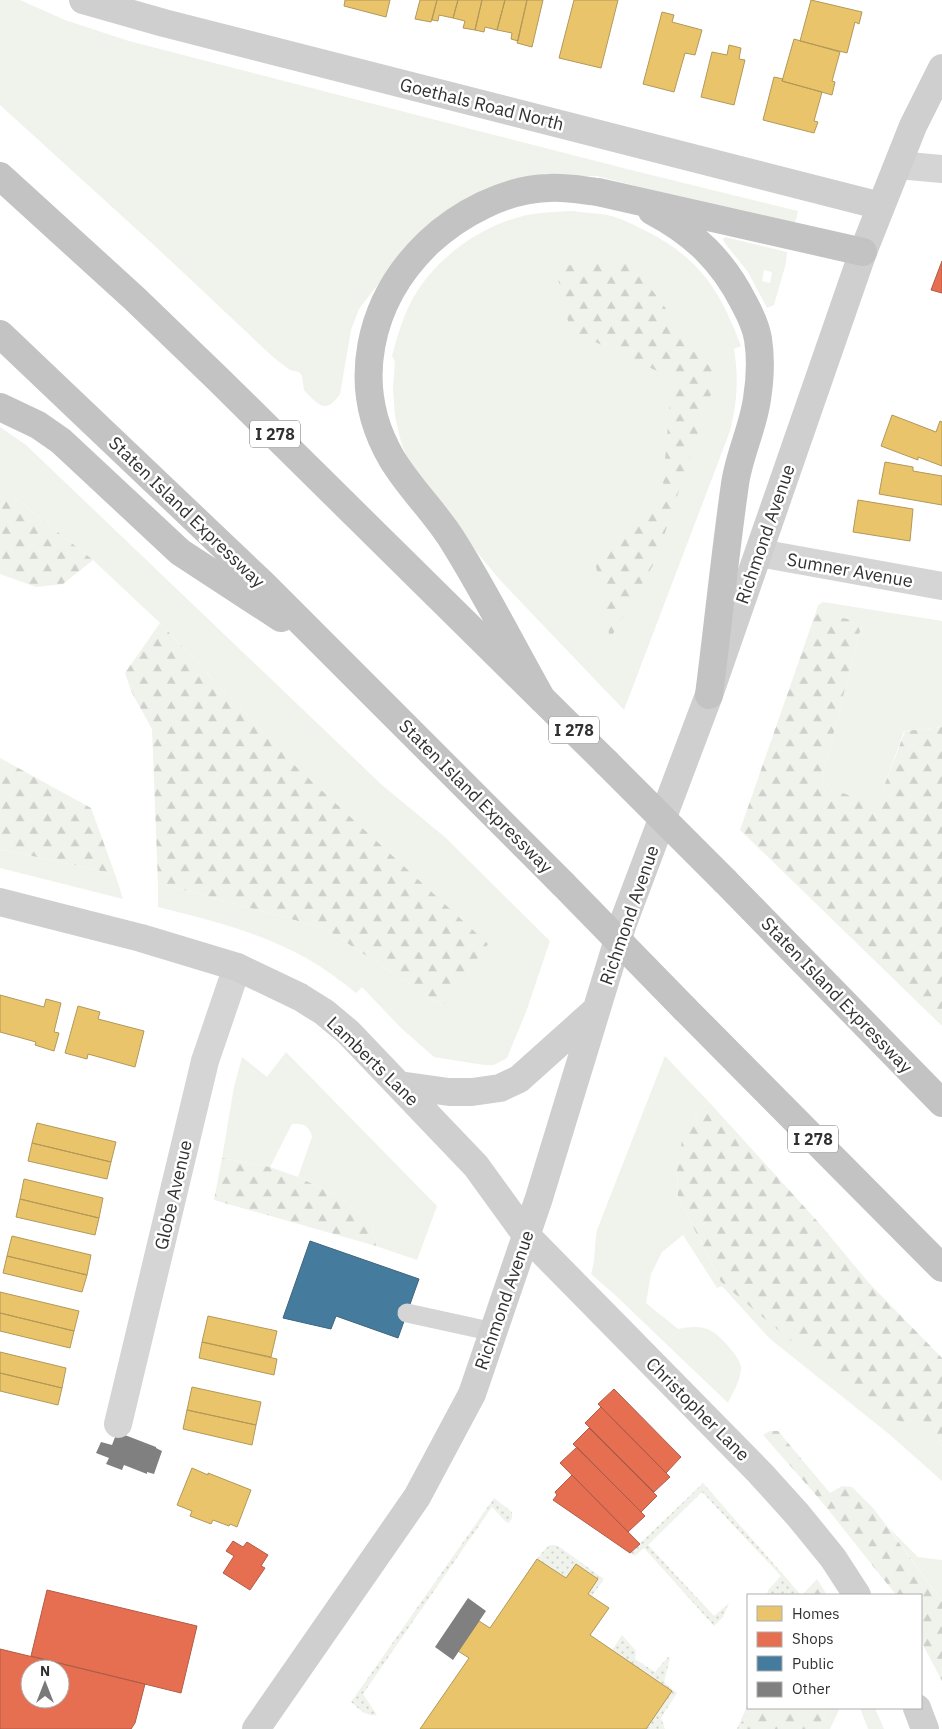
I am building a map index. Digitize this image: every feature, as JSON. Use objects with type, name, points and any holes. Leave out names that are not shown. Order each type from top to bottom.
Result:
[{"type":"highway","name":"Staten Island Expressway","points":[[0,176],[135,299],[218,379],[606,762],[942,1103]]},
{"type":"highway","points":[[542,699],[452,540],[405,480],[378,429],[369,395],[370,351],[375,327],[385,303],[399,278],[417,254],[439,233],[464,214],[520,192],[547,188],[572,188],[629,198],[863,252]]},
{"type":"highway","points":[[629,198],[663,216],[690,234],[710,253],[725,270],[737,289],[752,320],[758,339],[757,400],[735,481],[709,695]]},
{"type":"highway","name":"Staten Island Expressway","points":[[0,334],[200,523],[326,646],[942,1268]]},
{"type":"highway","points":[[0,407],[38,425],[61,441],[180,552],[326,646]]},
{"type":"main road","name":"Goethals Road North","points":[[83,0],[124,6],[881,206]]},
{"type":"main road","name":"Richmond Avenue","points":[[256,1729],[417,1497],[472,1394],[526,1235],[623,923],[709,695],[863,252],[913,126],[942,68]]},
{"type":"main road","name":"Lamberts Lane","points":[[0,902],[140,938],[237,967],[300,997],[324,1012],[348,1032],[476,1166],[526,1235]]},
{"type":"main road","points":[[400,1085],[449,1092],[472,1092],[500,1088],[519,1079],[597,1009]]},
{"type":"main road","name":"Christopher Lane","points":[[526,1235],[760,1473],[833,1558],[856,1594]]},
{"type":"main road","points":[[917,1709],[925,1729]]},
{"type":"street","points":[[898,165],[942,169]]},
{"type":"street","name":"Sumner Avenue","points":[[759,553],[942,586]]},
{"type":"street","name":"Globe Avenue","points":[[118,1424],[205,1060],[237,967]]},
{"type":"lane","points":[[407,1313],[494,1332]]},
{"type":"green space","points":[[0,0],[20,0],[65,20],[129,41],[798,211],[796,220],[792,226],[597,176],[542,176],[401,254],[359,309],[351,330],[340,394],[330,404],[322,406],[304,390],[302,376],[299,372],[290,370],[273,357],[0,105]]},
{"type":"green space","points":[[573,211],[607,215],[622,220],[665,241],[681,253],[695,265],[716,293],[741,346],[734,349],[736,390],[730,431],[624,710],[500,580],[441,509],[411,467],[401,442],[395,416],[393,388],[395,361],[392,356],[408,308],[430,274],[455,250],[500,223],[530,215]]},
{"type":"green space","points":[[725,237],[787,252],[786,263],[774,305],[767,308],[748,272],[723,239]],"holes":[[[764,270],[772,272],[770,283],[762,281]]]},
{"type":"green space","points":[[630,261],[717,376],[656,560],[610,639],[594,556],[662,496],[672,378],[570,330],[555,266]]},
{"type":"green space","points":[[0,427],[26,445],[382,785],[446,838],[550,941],[526,1012],[507,1058],[494,1065],[484,1065],[434,1057],[401,1028],[362,987],[356,993],[313,962],[271,941],[234,928],[158,907],[158,883],[324,928],[443,1006],[293,764],[160,623],[93,560],[0,486]]},
{"type":"green space","points":[[0,486],[93,560],[63,584],[36,587],[0,574]]},
{"type":"green space","points":[[823,602],[942,621],[942,727],[904,731],[877,806],[831,789],[822,778],[860,631],[816,612],[818,605]]},
{"type":"green space","points":[[816,612],[856,621],[860,631],[822,778],[831,789],[877,805],[905,731],[942,727],[942,1026],[740,830]]},
{"type":"green space","points":[[160,623],[293,764],[488,944],[443,1006],[324,928],[158,883],[152,729],[132,693],[125,673]]},
{"type":"green space","points":[[0,758],[91,808],[115,874],[0,849]]},
{"type":"green space","points":[[0,849],[115,874],[123,899],[0,868]]},
{"type":"green space","points":[[286,1052],[437,1206],[417,1260],[376,1246],[372,1223],[337,1196],[298,1177],[312,1137],[310,1130],[305,1126],[292,1124],[270,1167],[222,1158],[234,1087],[242,1057],[267,1077]]},
{"type":"green space","points":[[665,1056],[709,1102],[692,1118],[677,1171],[678,1197],[721,1282],[905,1423],[933,1423],[942,1447],[942,1481],[889,1434],[769,1338],[722,1286],[717,1288],[683,1235],[662,1252],[651,1274],[646,1303],[678,1329],[704,1328],[716,1335],[730,1348],[740,1363],[741,1372],[728,1403],[591,1274],[597,1230]]},
{"type":"green space","points":[[709,1102],[819,1223],[869,1283],[942,1358],[942,1447],[933,1423],[905,1423],[878,1414],[721,1282],[678,1197],[677,1171],[682,1140],[692,1118]]},
{"type":"green space","points":[[222,1158],[270,1167],[298,1177],[337,1196],[372,1223],[376,1246],[214,1200]]},
{"type":"green space","points":[[770,1431],[778,1431],[830,1493],[842,1486],[852,1487],[874,1509],[942,1601],[942,1681],[922,1643],[922,1594],[895,1594],[822,1502],[763,1435]]},
{"type":"green space","points":[[703,1483],[800,1594],[767,1594],[768,1590],[781,1576],[702,1492],[648,1545],[714,1616],[729,1603],[723,1617],[714,1626],[644,1548],[635,1556],[630,1553]]},
{"type":"green space","points":[[494,1498],[512,1512],[512,1518],[509,1523],[492,1507],[363,1694],[377,1715],[369,1715],[363,1712],[351,1702]]},
{"type":"green space","points":[[887,1526],[918,1557],[942,1560],[942,1601]]},
{"type":"green space","points":[[550,1545],[561,1548],[604,1579],[592,1596],[588,1594],[598,1579],[576,1564],[566,1578],[537,1559]]},
{"type":"green space","points":[[817,1579],[826,1594],[803,1594]]},
{"type":"green space","points":[[622,1635],[636,1651],[635,1659],[655,1672],[668,1657],[670,1658],[664,1682],[677,1693],[661,1718],[665,1729],[646,1729],[672,1691],[612,1650]]},
{"type":"green space","points":[[747,1706],[747,1709],[751,1709],[741,1729],[737,1729]]},
{"type":"green space","points":[[751,1709],[827,1709],[820,1729],[741,1729]]},
{"type":"green space","points":[[827,1709],[840,1709],[830,1729],[820,1729]]},
{"type":"green space","points":[[860,1709],[875,1709],[884,1729],[868,1729]]},
{"type":"building: Homes","points":[[345,0],[390,0],[386,17],[344,6]]},
{"type":"building: Homes","points":[[420,0],[437,0],[431,22],[415,19]]},
{"type":"building: Homes","points":[[437,0],[458,0],[453,18],[439,15],[438,21],[432,20]]},
{"type":"building: Homes","points":[[458,0],[482,0],[475,30],[463,28],[465,21],[453,18]]},
{"type":"building: Homes","points":[[482,0],[505,0],[497,30],[485,27],[484,32],[475,30]]},
{"type":"building: Homes","points":[[505,0],[527,0],[518,41],[511,39],[512,33],[497,30]]},
{"type":"building: Homes","points":[[527,0],[543,0],[532,47],[517,43]]},
{"type":"building: Homes","points":[[574,0],[618,0],[601,68],[559,58]]},
{"type":"building: Homes","points":[[811,0],[862,12],[859,24],[855,22],[847,53],[800,41]]},
{"type":"building: Homes","points":[[662,12],[674,15],[672,22],[702,30],[695,55],[685,53],[674,92],[643,84]]},
{"type":"building: Homes","points":[[794,39],[840,52],[832,81],[835,82],[832,95],[782,81]]},
{"type":"building: Homes","points":[[729,45],[741,48],[739,59],[745,60],[734,105],[701,97],[712,52],[727,55]]},
{"type":"building: Homes","points":[[774,77],[822,92],[814,121],[818,122],[814,133],[763,120]]},
{"type":"building: Homes","points":[[892,415],[936,432],[940,421],[942,422],[942,466],[918,457],[918,460],[881,446]]},
{"type":"building: Homes","points":[[885,462],[913,467],[913,471],[942,476],[942,505],[879,494]]},
{"type":"building: Homes","points":[[858,500],[913,509],[910,541],[853,532]]},
{"type":"building: Homes","points":[[0,995],[44,1007],[46,999],[61,1003],[54,1032],[59,1033],[54,1051],[35,1045],[36,1042],[0,1032]]},
{"type":"building: Homes","points":[[78,1006],[100,1012],[98,1019],[144,1031],[135,1067],[88,1054],[87,1059],[65,1053]]},
{"type":"building: Homes","points":[[37,1123],[116,1142],[111,1162],[32,1143]]},
{"type":"building: Homes","points":[[32,1143],[111,1162],[107,1179],[28,1161]]},
{"type":"building: Homes","points":[[24,1179],[103,1198],[99,1218],[20,1199]]},
{"type":"building: Homes","points":[[20,1199],[99,1218],[95,1235],[16,1217]]},
{"type":"building: Homes","points":[[12,1236],[91,1255],[87,1275],[7,1256]]},
{"type":"building: Homes","points":[[7,1256],[87,1275],[82,1292],[3,1273]]},
{"type":"building: Homes","points":[[0,1292],[79,1311],[74,1331],[0,1313]]},
{"type":"building: Homes","points":[[0,1313],[74,1331],[70,1348],[0,1331]]},
{"type":"building: Homes","points":[[208,1316],[277,1331],[271,1357],[202,1342]]},
{"type":"building: Homes","points":[[202,1342],[277,1359],[274,1375],[199,1358]]},
{"type":"building: Homes","points":[[0,1352],[66,1368],[62,1388],[0,1373]]},
{"type":"building: Homes","points":[[0,1373],[62,1388],[58,1405],[0,1391]]},
{"type":"building: Homes","points":[[192,1387],[261,1402],[256,1425],[187,1410]]},
{"type":"building: Homes","points":[[187,1410],[256,1425],[252,1445],[183,1429]]},
{"type":"building: Homes","points":[[192,1468],[251,1490],[237,1527],[213,1520],[211,1524],[190,1516],[192,1511],[177,1505]]},
{"type":"building: Homes","points":[[537,1559],[566,1578],[576,1564],[598,1579],[588,1594],[609,1608],[590,1635],[672,1691],[646,1729],[420,1729],[469,1658],[458,1651],[479,1621],[490,1628]]},
{"type":"building: Shops","points":[[942,261],[942,293],[931,290]]},
{"type":"building: Shops","points":[[614,1389],[681,1457],[666,1473],[598,1404]]},
{"type":"building: Shops","points":[[601,1407],[670,1477],[654,1492],[585,1423]]},
{"type":"building: Shops","points":[[589,1428],[657,1496],[641,1512],[573,1444]]},
{"type":"building: Shops","points":[[577,1447],[645,1516],[628,1532],[560,1463]]},
{"type":"building: Shops","points":[[572,1475],[640,1544],[630,1553],[553,1500],[557,1495],[555,1492]]},
{"type":"building: Shops","points":[[233,1541],[243,1547],[247,1542],[268,1555],[261,1566],[265,1568],[250,1590],[223,1573],[234,1556],[226,1551]]},
{"type":"building: Shops","points":[[47,1590],[197,1626],[181,1693],[70,1666],[70,1659],[43,1659],[31,1656]]},
{"type":"building: Shops","points":[[0,1649],[41,1659],[20,1659],[20,1709],[70,1709],[70,1666],[145,1684],[135,1723],[131,1729],[0,1729]]},
{"type":"building: Public","points":[[310,1241],[419,1279],[398,1338],[336,1316],[331,1329],[283,1318]]},
{"type":"building: Other","points":[[117,1432],[162,1451],[154,1474],[147,1472],[147,1474],[124,1465],[122,1470],[106,1464],[109,1458],[96,1453],[101,1442],[112,1445]]},
{"type":"building: Other","points":[[468,1598],[486,1611],[453,1660],[435,1647]]}]
